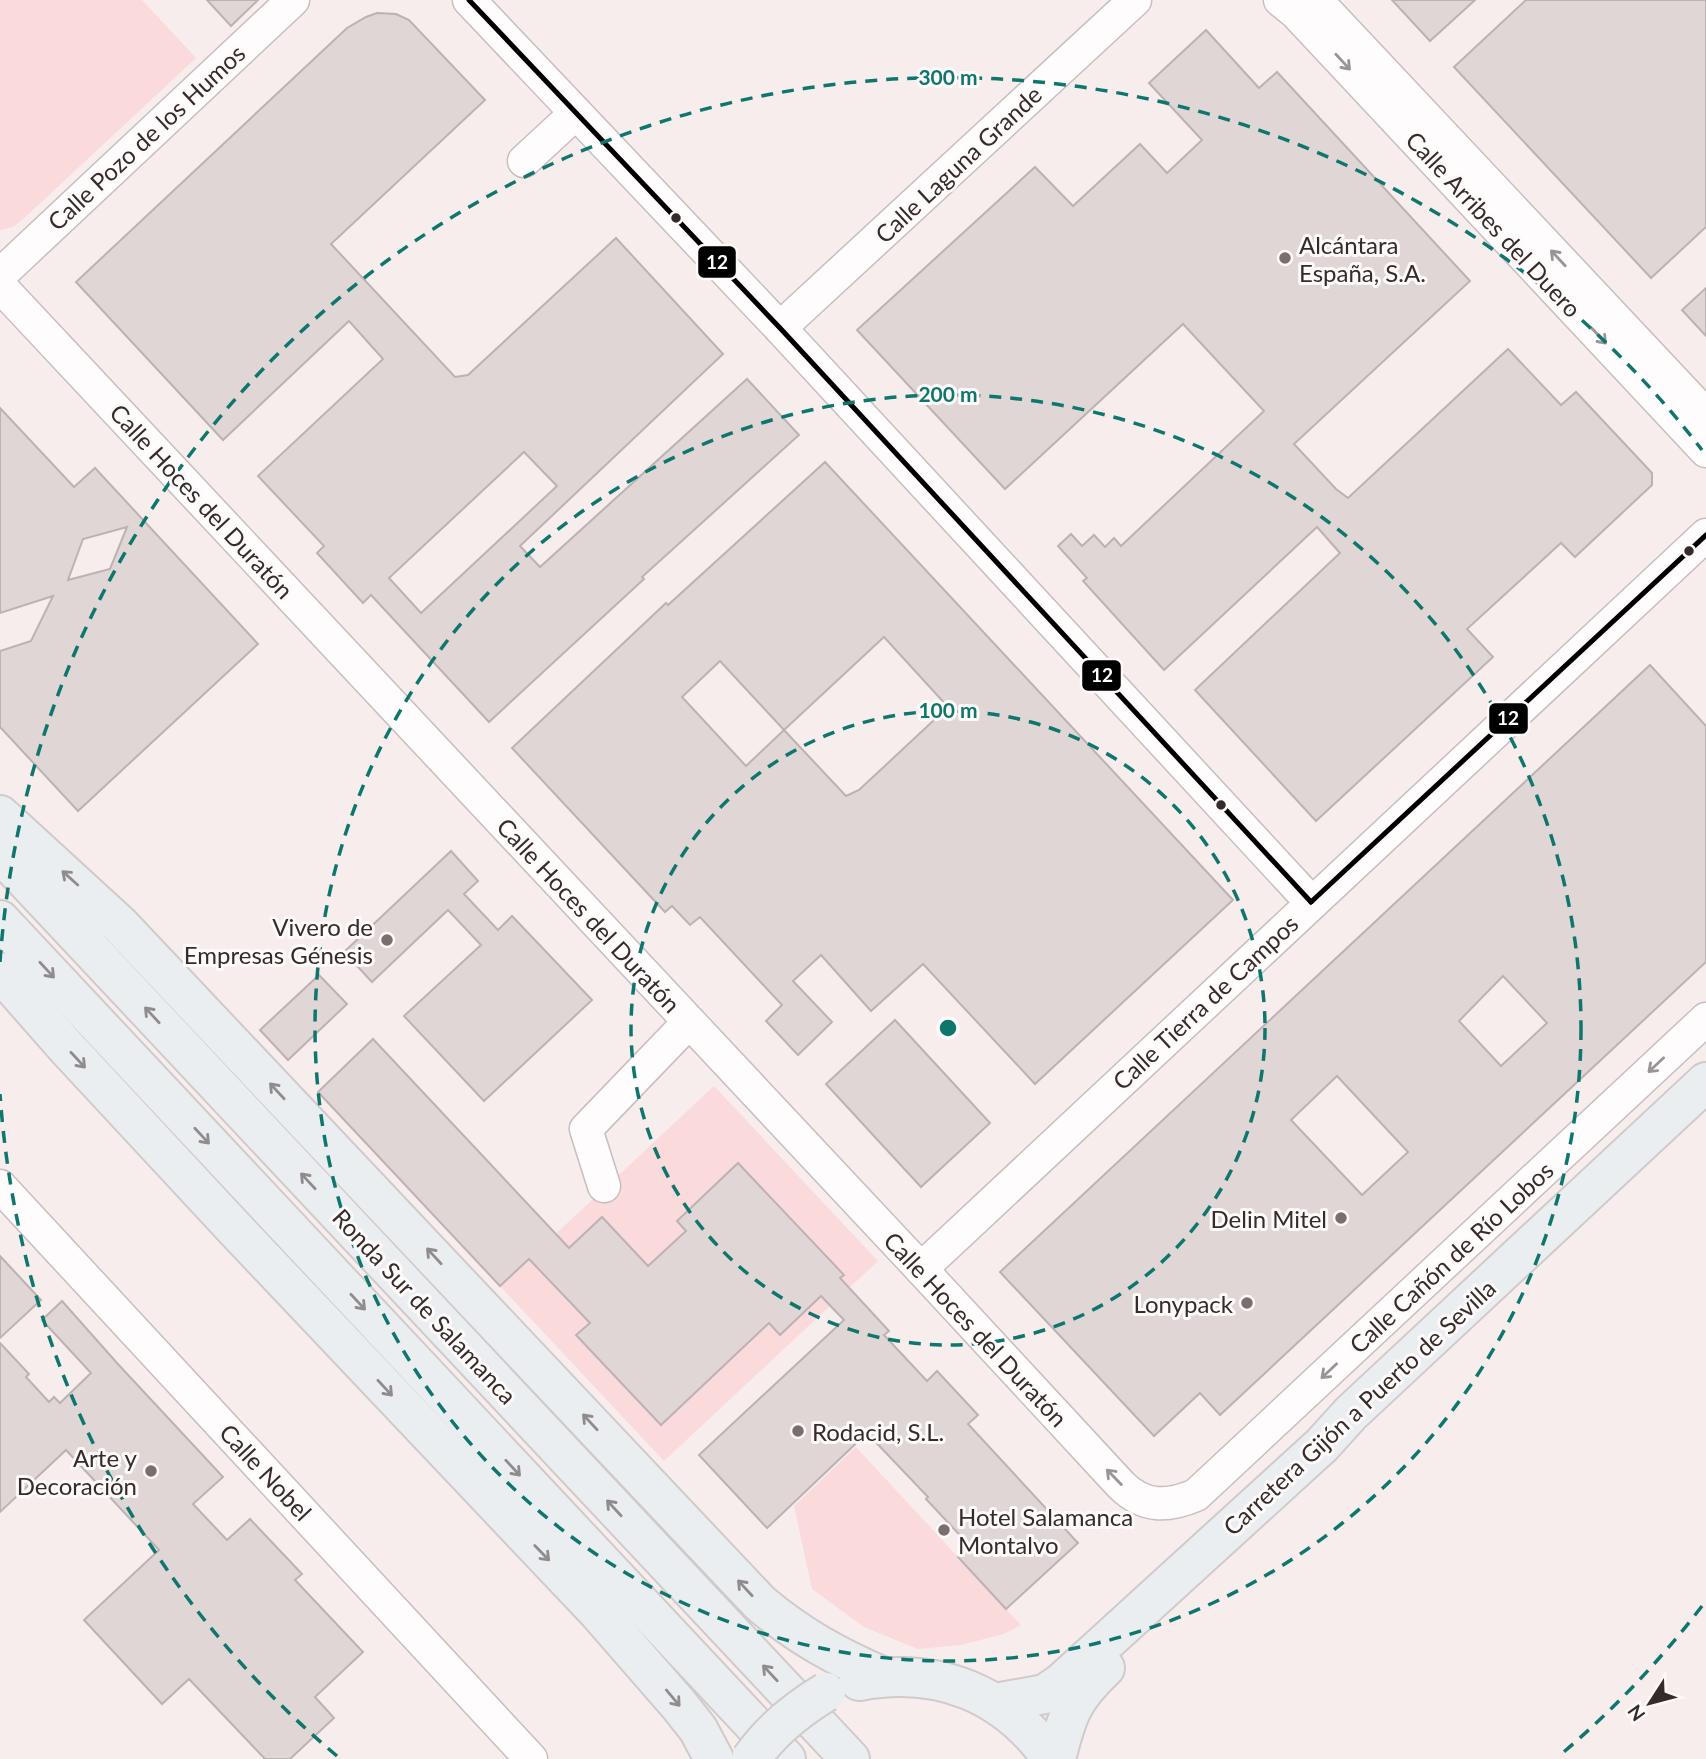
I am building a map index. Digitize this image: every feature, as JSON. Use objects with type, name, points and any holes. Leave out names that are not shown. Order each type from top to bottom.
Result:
[{"type":"highway","points":[[0,815],[89,894],[129,935],[760,1603],[785,1625],[834,1655],[884,1677]]},
{"type":"highway","name":"Ronda Sur de Salamanca","points":[[0,853],[850,1759]]},
{"type":"highway","name":"Ronda Sur de Salamanca","points":[[0,920],[786,1759]]},
{"type":"highway","points":[[0,972],[237,1231],[598,1612],[698,1729],[713,1759]]},
{"type":"highway","name":"Carretera Gijón a Puerto de Sevilla","points":[[995,1703],[1045,1694],[1060,1683],[1322,1445],[1350,1413],[1706,1082]]},
{"type":"highway","name":"Carretera Gijón a Puerto de Sevilla","points":[[1054,1759],[1076,1698],[1084,1687],[1706,1115]]},
{"type":"highway","points":[[751,1759],[762,1742],[795,1710],[826,1692],[850,1683],[884,1677],[930,1678],[968,1689],[995,1703],[1019,1721],[1054,1759]]},
{"type":"street","name":"Calle Pozo de los Humos","points":[[0,275],[293,0]]},
{"type":"street","points":[[469,0],[780,328],[1311,902]]},
{"type":"street","name":"Calle Arribes del Duero","points":[[1280,0],[1296,13],[1706,451]]},
{"type":"street","name":"Calle Arribes del Duero","points":[[1316,0],[1706,415]]},
{"type":"street","name":"Calle Laguna Grande","points":[[780,328],[1136,1]]},
{"type":"street","points":[[524,161],[576,113]]},
{"type":"street","name":"Calle Hoces del Duratón","points":[[0,286],[1128,1492],[1150,1503],[1164,1505],[1196,1495]]},
{"type":"street","name":"Calle Tierra de Campos","points":[[921,1269],[1706,535]]},
{"type":"street","name":"Calle Cañón de Río Lobos","points":[[1196,1495],[1706,1019]]},
{"type":"street","points":[[604,1186],[586,1129],[689,1022]]},
{"type":"street","name":"Calle Nobel","points":[[0,1186],[531,1759]]},
{"type":"shaded area","points":[[0,0],[142,0],[196,58],[21,221],[13,227],[0,230]]},
{"type":"shaded area","points":[[714,1086],[878,1261],[664,1461],[500,1286]]},
{"type":"shaded area","points":[[856,1447],[1021,1625],[1004,1634],[961,1645],[918,1649],[864,1627],[812,1589],[794,1506]]},
{"type":"building","points":[[207,0],[258,0],[231,26]]},
{"type":"building","points":[[1392,0],[1475,0],[1430,41]]},
{"type":"building","points":[[1526,0],[1706,0],[1706,227],[1651,278],[1454,67]]},
{"type":"building","points":[[377,13],[396,14],[409,20],[485,100],[331,244],[455,377],[468,375],[616,238],[723,354],[520,546],[540,567],[747,379],[799,435],[642,577],[644,579],[489,722],[371,595],[363,603],[317,553],[324,546],[258,476],[383,359],[349,321],[223,440],[76,282],[347,28]],"holes":[[[524,452],[557,486],[421,613],[389,578]]]},
{"type":"building","points":[[1206,30],[1259,88],[1277,72],[1470,281],[1294,444],[1336,489],[1348,498],[1508,349],[1561,405],[1576,392],[1652,473],[1652,485],[1575,557],[1561,543],[1467,629],[1493,657],[1316,821],[1195,690],[1340,553],[1317,527],[1164,670],[1083,581],[1087,578],[1058,546],[1071,534],[1082,546],[1094,535],[1105,547],[1114,538],[1121,546],[1264,411],[1183,324],[1005,489],[857,330],[1035,167],[1073,206],[1140,144],[1167,173],[1202,140],[1149,83]]},
{"type":"building","points":[[1706,288],[1706,336],[1682,310]]},
{"type":"building","points":[[0,408],[74,487],[95,468],[258,644],[78,811],[0,727],[0,651],[31,641],[53,596],[0,613]],"holes":[[[127,527],[110,569],[68,580],[83,539]]]},
{"type":"building","points":[[825,462],[1233,900],[1035,1084],[923,964],[871,1011],[821,955],[793,981],[832,1022],[798,1055],[766,1021],[782,1005],[700,917],[690,925],[672,906],[665,912],[512,748],[666,603],[668,605]],"holes":[[[884,637],[948,707],[859,790],[846,796],[784,730]],[[720,661],[784,730],[746,766],[682,697]]]},
{"type":"building","points":[[1650,665],[1706,726],[1706,962],[1220,1415],[1200,1393],[1154,1436],[1000,1272]],"holes":[[[1503,976],[1547,1023],[1501,1066],[1459,1021]],[[1337,1076],[1408,1152],[1362,1195],[1291,1120]]]},
{"type":"building","points":[[451,851],[478,881],[464,894],[498,930],[512,916],[592,1000],[484,1101],[404,1016],[481,945],[448,910],[372,982],[344,952]]},
{"type":"building","points":[[319,975],[347,1004],[288,1060],[260,1030]]},
{"type":"building","points":[[895,1020],[990,1123],[921,1187],[826,1084]]},
{"type":"building","points":[[373,1039],[569,1248],[602,1217],[648,1266],[686,1231],[677,1221],[738,1163],[844,1275],[840,1278],[889,1331],[884,1335],[927,1381],[937,1371],[978,1415],[968,1424],[1078,1543],[1006,1609],[958,1557],[970,1546],[867,1433],[767,1528],[699,1455],[844,1320],[821,1296],[780,1335],[769,1323],[661,1425],[576,1335],[590,1323],[529,1259],[500,1286],[318,1092]]},
{"type":"building","points":[[0,1256],[41,1300],[0,1338]]},
{"type":"building","points":[[62,1301],[223,1477],[193,1504],[227,1540],[250,1519],[302,1574],[295,1580],[363,1652],[315,1697],[334,1718],[290,1759],[265,1759],[189,1679],[162,1704],[84,1620],[159,1550],[66,1450],[0,1512],[0,1343],[29,1374],[26,1377],[49,1402],[54,1397],[60,1403],[91,1373],[42,1320]]},
{"type":"transit line","name":"12","points":[[469,0],[780,328],[1311,902]]},
{"type":"transit line","name":"12","points":[[1311,902],[1706,535]]},
{"type":"place","name":"Alcántara España, S.A.","points":[[1285,258]]},
{"type":"place","name":"Vivero de Empresas Génesis","points":[[387,940]]},
{"type":"place","name":"Delin Mitel","points":[[1341,1218]]},
{"type":"place","name":"Lonypack","points":[[1247,1303]]},
{"type":"place","name":"Rodacid, S.L.","points":[[798,1431]]},
{"type":"place","name":"Arte y Decoración","points":[[151,1471]]},
{"type":"place","name":"Hotel Salamanca Montalvo","points":[[944,1530]]}]
